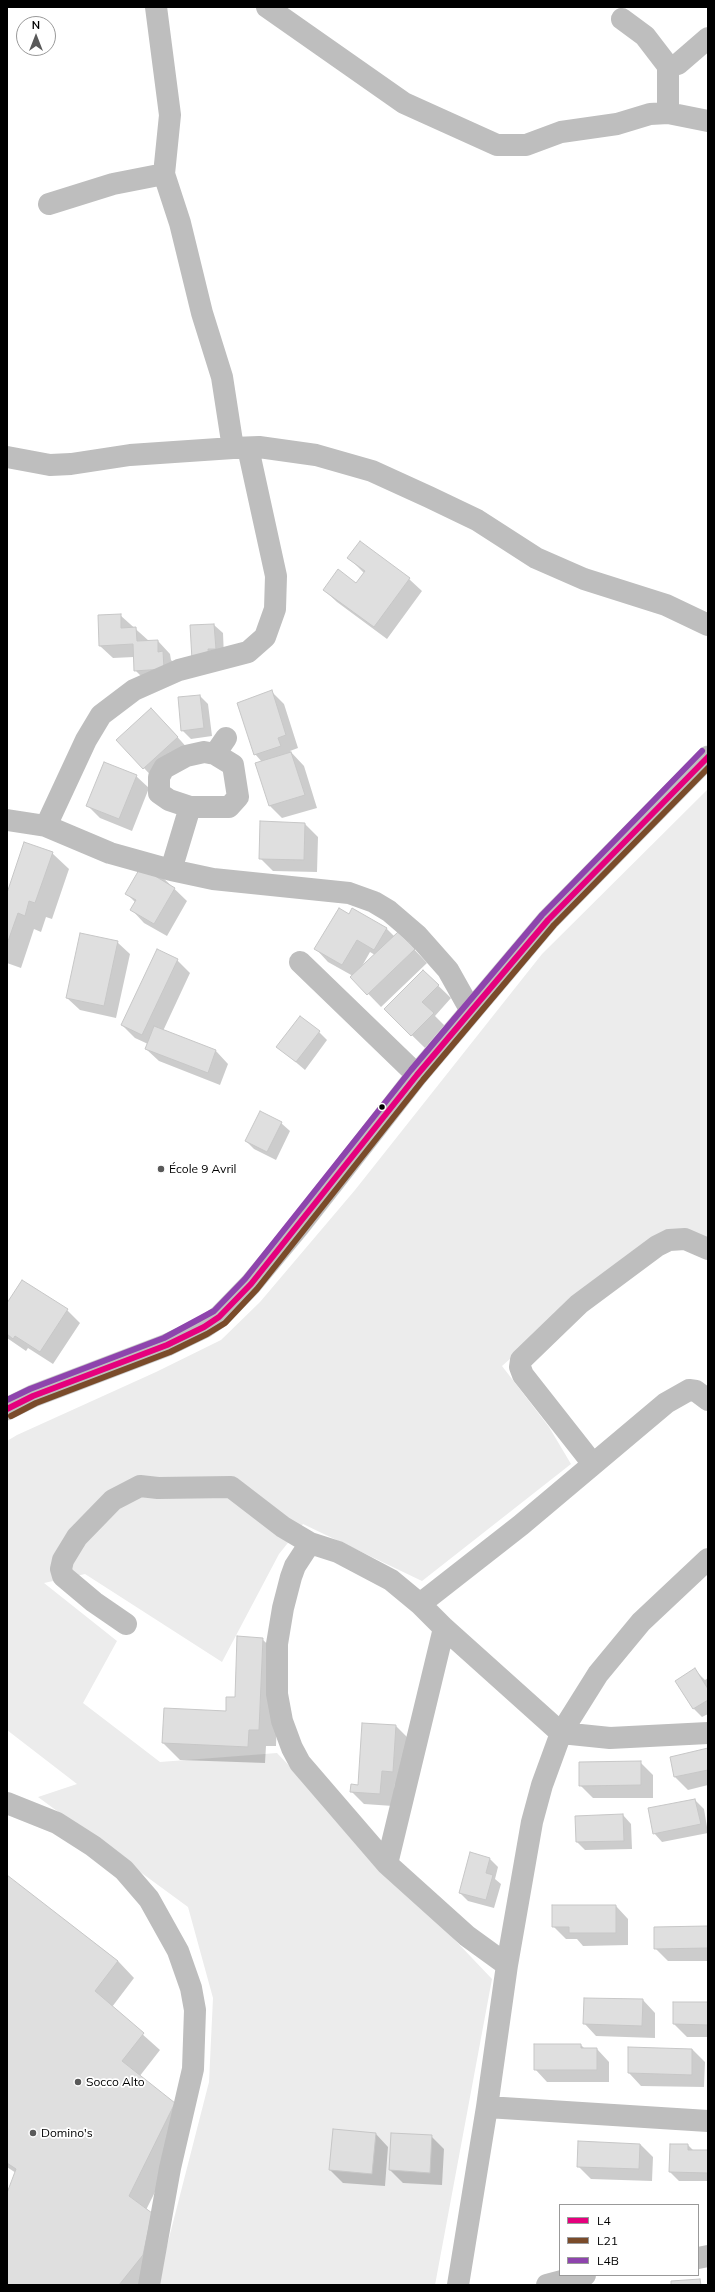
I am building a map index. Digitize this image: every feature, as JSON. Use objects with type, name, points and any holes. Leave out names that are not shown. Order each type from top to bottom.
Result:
[{"type":"street","points":[[46,826],[86,740],[101,715],[134,690],[179,670],[248,652],[265,636],[275,609],[276,576],[222,377],[202,313],[180,223],[164,174],[170,115],[156,7]]},
{"type":"street","points":[[282,11],[404,103],[497,145],[526,145],[561,132],[617,124],[650,114],[668,113],[708,121]]},
{"type":"street","points":[[622,19],[645,36],[668,66],[668,113]]},
{"type":"street","points":[[668,66],[678,64],[708,38]]},
{"type":"street","points":[[49,204],[113,184],[164,174]]},
{"type":"street","points":[[7,457],[50,465],[130,455],[259,447],[316,455],[372,471],[477,520],[536,558],[577,576],[666,605],[708,625]]},
{"type":"street","points":[[220,746],[233,765],[238,796],[229,807],[190,807],[169,800],[159,793],[159,777],[164,768],[180,758],[220,746]]},
{"type":"street","points":[[7,1409],[32,1396],[167,1345],[204,1327],[219,1317],[251,1284],[299,1226],[417,1075],[548,920],[708,757]]},
{"type":"street","points":[[170,870],[190,807]]},
{"type":"street","points":[[7,820],[46,826],[110,853],[170,870],[213,879],[349,893],[374,902],[389,911],[417,935],[448,970],[471,1011]]},
{"type":"street","points":[[300,962],[417,1075]]},
{"type":"street","points":[[593,1464],[523,1375],[520,1367],[521,1360],[579,1304],[657,1246],[669,1240],[685,1240],[708,1249]]},
{"type":"street","points":[[420,1604],[521,1524],[666,1403],[685,1391],[696,1391],[708,1400]]},
{"type":"street","points":[[126,1624],[65,1580],[61,1566],[66,1553],[88,1524],[113,1500],[140,1486],[158,1488],[231,1487],[283,1526],[310,1543],[338,1552],[391,1580],[420,1604],[444,1628],[561,1733],[610,1738],[708,1733]]},
{"type":"street","points":[[310,1543],[295,1566],[283,1608],[277,1644],[276,1670],[282,1721],[300,1763],[387,1864],[467,1936],[507,1965]]},
{"type":"street","points":[[458,2285],[487,2107],[507,1965],[532,1822],[561,1733],[598,1674],[641,1622],[708,1559]]},
{"type":"street","points":[[387,1864],[444,1628]]},
{"type":"street","points":[[7,1803],[58,1823],[93,1846],[124,1870],[149,1899],[178,1951],[191,1988],[195,2010],[193,2069],[170,2168],[149,2285]]},
{"type":"street","points":[[487,2107],[708,2121]]},
{"type":"street","points":[[547,2285],[581,2276]]},
{"type":"shaded area","points":[[708,789],[708,1243],[631,1252],[502,1366],[549,1427],[571,1464],[422,1581],[303,1524],[279,1554],[222,1662],[85,1574],[44,1583],[117,1641],[83,1703],[160,1762],[277,1753],[492,1979],[435,2285],[157,2285],[209,2082],[213,1998],[188,1907],[38,1797],[77,1784],[7,1730],[7,1441],[221,1340],[260,1302],[355,1190],[542,954]]},
{"type":"building","points":[[360,541],[410,578],[374,627],[323,590],[338,569],[356,583],[365,571],[347,558]]},
{"type":"building","points":[[121,614],[121,628],[136,627],[137,641],[158,640],[158,652],[163,651],[164,669],[134,671],[133,644],[99,646],[98,615]]},
{"type":"building","points":[[214,624],[216,649],[208,649],[209,659],[192,660],[190,625]]},
{"type":"building","points":[[272,690],[286,735],[278,738],[281,746],[254,755],[237,703]]},
{"type":"building","points":[[200,695],[204,728],[181,731],[178,697]]},
{"type":"building","points":[[151,708],[178,737],[143,769],[116,740]]},
{"type":"building","points":[[291,752],[305,795],[269,806],[255,763]]},
{"type":"building","points":[[104,762],[137,775],[119,819],[86,806]]},
{"type":"building","points":[[260,821],[305,823],[304,860],[259,859]]},
{"type":"building","points":[[24,842],[53,852],[35,903],[29,901],[25,916],[18,913],[7,944],[7,893]]},
{"type":"building","points":[[143,863],[155,876],[175,888],[154,924],[130,910],[136,900],[125,894]]},
{"type":"building","points":[[339,908],[349,914],[352,908],[387,928],[374,950],[357,940],[342,965],[314,949]]},
{"type":"building","points":[[398,932],[415,949],[367,995],[350,977]]},
{"type":"building","points":[[80,933],[118,941],[104,1006],[66,998]]},
{"type":"building","points":[[157,949],[178,959],[142,1035],[121,1025]]},
{"type":"building","points":[[423,970],[439,985],[422,1002],[434,1013],[411,1036],[384,1009]]},
{"type":"building","points":[[300,1016],[320,1031],[296,1062],[276,1047]]},
{"type":"building","points":[[154,1026],[216,1050],[208,1073],[145,1049]]},
{"type":"building","points":[[260,1111],[282,1122],[267,1152],[245,1141]]},
{"type":"building","points":[[22,1280],[68,1309],[40,1352],[15,1336],[13,1339],[7,1334],[7,1303]]},
{"type":"building","points":[[237,1636],[263,1638],[259,1730],[249,1730],[248,1747],[162,1743],[164,1708],[226,1711],[226,1697],[235,1697]]},
{"type":"building","points":[[695,1668],[708,1689],[708,1700],[693,1709],[675,1681]]},
{"type":"building","points":[[362,1723],[396,1725],[393,1772],[382,1771],[380,1794],[350,1792],[351,1784],[358,1785]]},
{"type":"building","points":[[708,1748],[708,1770],[674,1777],[670,1757]]},
{"type":"building","points":[[641,1761],[641,1785],[579,1786],[579,1762]]},
{"type":"building","points":[[695,1799],[701,1824],[653,1834],[648,1808]]},
{"type":"building","points":[[623,1814],[624,1841],[576,1842],[575,1816]]},
{"type":"building","points":[[470,1852],[490,1858],[486,1873],[493,1875],[486,1900],[459,1893]]},
{"type":"building","name":"Socco Alto","points":[[7,1875],[118,1961],[95,1991],[144,2033],[122,2061],[175,2103],[129,2196],[152,2213],[143,2255],[119,2285],[7,2285],[7,2193],[16,2169],[7,2163]]},
{"type":"building","points":[[552,1905],[616,1905],[616,1933],[569,1933],[569,1927],[552,1927]]},
{"type":"building","points":[[708,1926],[708,1948],[654,1949],[654,1927]]},
{"type":"building","points":[[584,1998],[643,1999],[642,2026],[583,2024]]},
{"type":"building","points":[[673,2002],[708,2002],[708,2025],[673,2024]]},
{"type":"building","points":[[534,2044],[581,2044],[581,2048],[597,2048],[597,2070],[534,2070]]},
{"type":"building","points":[[628,2047],[692,2049],[692,2075],[628,2073]]},
{"type":"building","points":[[333,2129],[376,2133],[372,2174],[329,2170]]},
{"type":"building","points":[[391,2133],[432,2135],[430,2173],[389,2170]]},
{"type":"building","points":[[578,2141],[640,2144],[639,2169],[577,2167]]},
{"type":"building","points":[[670,2144],[688,2144],[688,2150],[708,2150],[708,2173],[669,2172]]},
{"type":"building","points":[[700,2279],[701,2285],[671,2285],[671,2281]]},
{"type":"transit line","name":"L4B","points":[[7,1400],[30,1389],[164,1338],[214,1311],[245,1279],[411,1070],[542,915],[702,751]]},
{"type":"transit line","name":"L4","points":[[7,1409],[33,1396],[167,1345],[204,1327],[219,1317],[251,1284],[417,1075],[548,920],[708,757]]},
{"type":"transit line","name":"L21","points":[[11,1416],[36,1403],[170,1352],[207,1334],[225,1323],[257,1289],[423,1080],[554,925],[708,768]]},
{"type":"place","name":"École 9 Avril","points":[[161,1169]]},
{"type":"place","name":"Socco Alto","points":[[78,2082]]},
{"type":"place","name":"Domino's","points":[[33,2133]]}]
